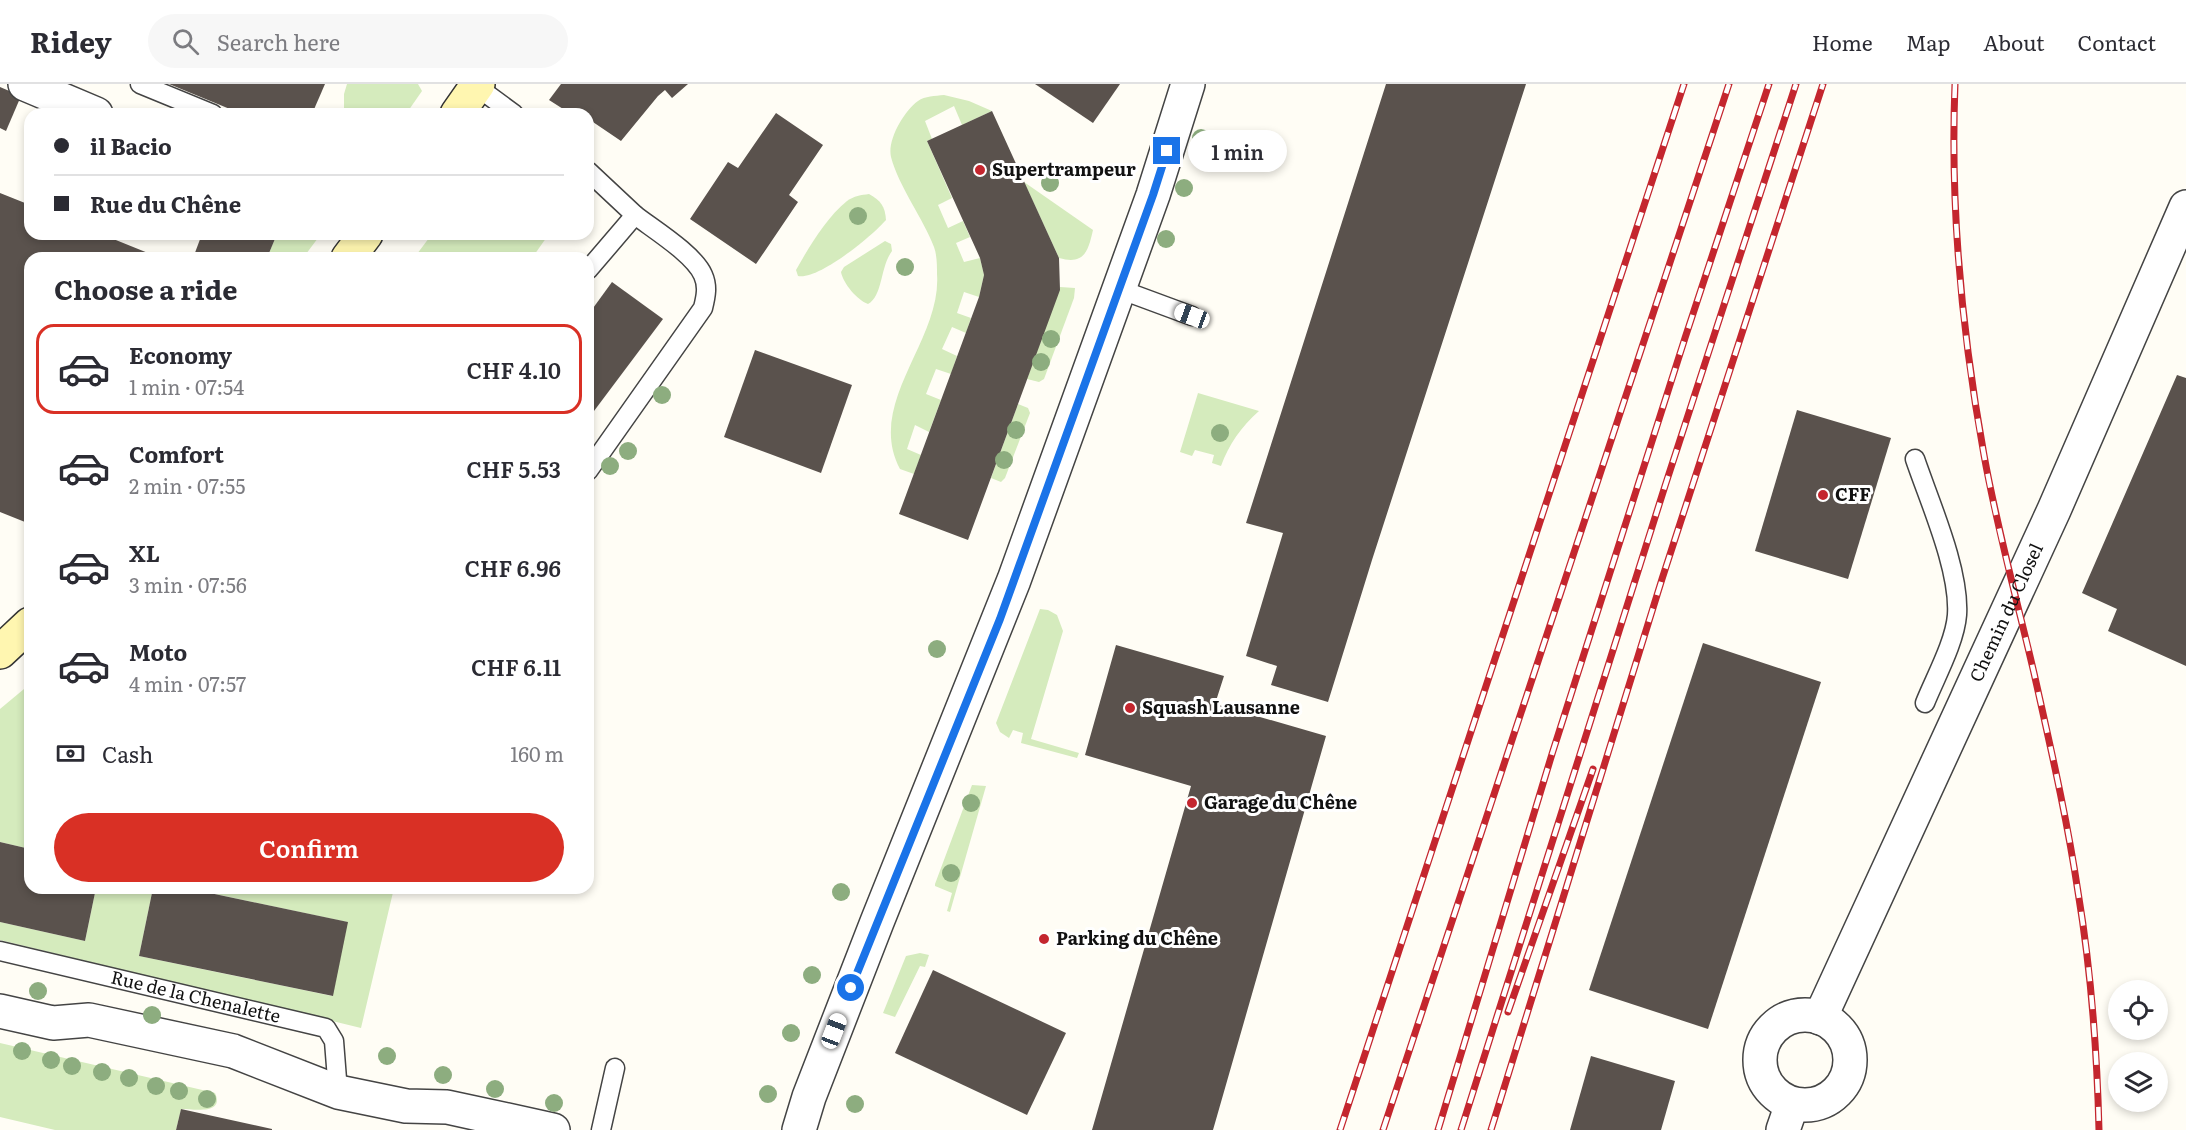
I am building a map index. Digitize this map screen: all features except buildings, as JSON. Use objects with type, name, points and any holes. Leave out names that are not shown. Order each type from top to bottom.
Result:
[{"type":"street","points":[[25,84],[82,108]]},
{"type":"street","points":[[799,1130],[809,1097],[877,922],[1000,619],[1153,195],[1188,84]]},
{"type":"street","points":[[462,108],[477,85]]},
{"type":"street","name":"Chemin du Closel","points":[[1820,1018],[2054,510],[2186,207]]},
{"type":"street","points":[[0,1011],[53,1023],[89,1020],[233,1051],[338,1092],[406,1106],[447,1107],[553,1130]]},
{"type":"street","points":[[1810,1015],[1837,1028],[1846,1040],[1850,1054],[1850,1069],[1844,1083],[1834,1095],[1822,1103],[1808,1106],[1788,1117],[1762,1074],[1760,1058],[1763,1044],[1770,1031],[1782,1021],[1795,1016],[1810,1015]]},
{"type":"lane","points":[[140,84],[198,108]]},
{"type":"lane","points":[[477,85],[506,108]]},
{"type":"lane","points":[[594,177],[634,215],[692,260],[703,275],[707,292],[703,308],[594,462]]},
{"type":"lane","points":[[594,263],[634,215]]},
{"type":"lane","points":[[1119,289],[1192,316]]},
{"type":"lane","points":[[1915,459],[1954,574],[1957,616],[1947,652],[1925,703]]},
{"type":"lane","name":"Rue de la Chenalette","points":[[0,951],[326,1028],[334,1041],[338,1092]]},
{"type":"lane","points":[[601,1130],[615,1068]]},
{"type":"green space","points":[[347,84],[418,84],[422,91],[410,108],[344,108]]},
{"type":"green space","points":[[944,95],[969,101],[992,111],[962,125],[954,106],[925,121],[932,139],[927,141],[952,198],[938,205],[948,228],[963,221],[970,237],[956,243],[964,262],[980,258],[984,275],[979,297],[964,292],[957,313],[971,318],[966,333],[952,327],[942,349],[957,356],[951,374],[936,369],[926,394],[941,400],[929,432],[915,425],[907,449],[921,455],[914,474],[900,469],[892,444],[892,420],[898,396],[928,323],[935,299],[937,260],[929,236],[895,168],[890,150],[898,126],[913,106],[924,98]]},
{"type":"green space","points":[[1024,182],[1093,230],[1084,255],[1074,260],[1059,258]]},
{"type":"green space","points":[[869,194],[882,204],[886,220],[845,256],[819,271],[798,276],[796,270],[825,224],[850,199]]},
{"type":"green space","points":[[274,240],[316,240],[308,252],[270,252]]},
{"type":"green space","points":[[428,240],[545,240],[536,252],[418,252]]},
{"type":"green space","points":[[885,241],[891,244],[892,251],[876,295],[868,304],[851,291],[841,272],[844,267]]},
{"type":"green space","points":[[1060,287],[1075,288],[1074,298],[1044,379],[1039,382],[1027,379]]},
{"type":"green space","points":[[1198,393],[1259,411],[1236,436],[1221,466],[1212,463],[1214,455],[1195,450],[1192,456],[1180,452]]},
{"type":"green space","points":[[1018,404],[1028,408],[1030,413],[1005,478],[1001,482],[991,478]]},
{"type":"green space","points":[[1040,609],[1057,615],[1063,631],[1031,739],[1079,753],[1077,758],[1021,743],[1023,733],[1013,730],[1009,738],[1000,732],[996,723]]},
{"type":"green space","points":[[24,689],[24,848],[0,842],[0,709]]},
{"type":"green space","points":[[972,785],[986,786],[950,912],[947,911],[952,893],[935,884]]},
{"type":"green space","points":[[95,894],[152,894],[139,956],[332,996],[347,922],[215,894],[393,894],[361,1028],[0,940],[0,922],[85,941]]},
{"type":"green space","points":[[920,953],[929,955],[925,967],[920,966],[895,1017],[883,1013],[906,956]]},
{"type":"green space","points":[[0,1043],[215,1093],[216,1105],[200,1110],[181,1109],[176,1130],[55,1130],[0,1117]]},
{"type":"railway","points":[[1340,1130],[1684,84]]},
{"type":"railway","points":[[1383,1130],[1729,84]]},
{"type":"railway","points":[[1438,1130],[1552,754],[1769,84]]},
{"type":"railway","points":[[1461,1130],[1665,486],[1796,84]]},
{"type":"railway","points":[[1491,1130],[1662,579],[1823,84]]},
{"type":"railway","points":[[1955,84],[1956,224],[1969,363],[1989,482],[2034,673],[2074,864],[2090,980],[2099,1130]]},
{"type":"railway","points":[[1508,1012],[1593,769]]},
{"type":"place","name":"Supertrampeur","points":[[980,170]]},
{"type":"place","name":"CFF","points":[[1823,495]]},
{"type":"place","name":"Squash Lausanne","points":[[1130,708]]},
{"type":"place","name":"Garage du Chêne","points":[[1192,803]]},
{"type":"place","name":"Parking du Chêne","points":[[1044,939]]},
{"type":"route","points":[[851,988],[1000,619],[1167,151]]}]
